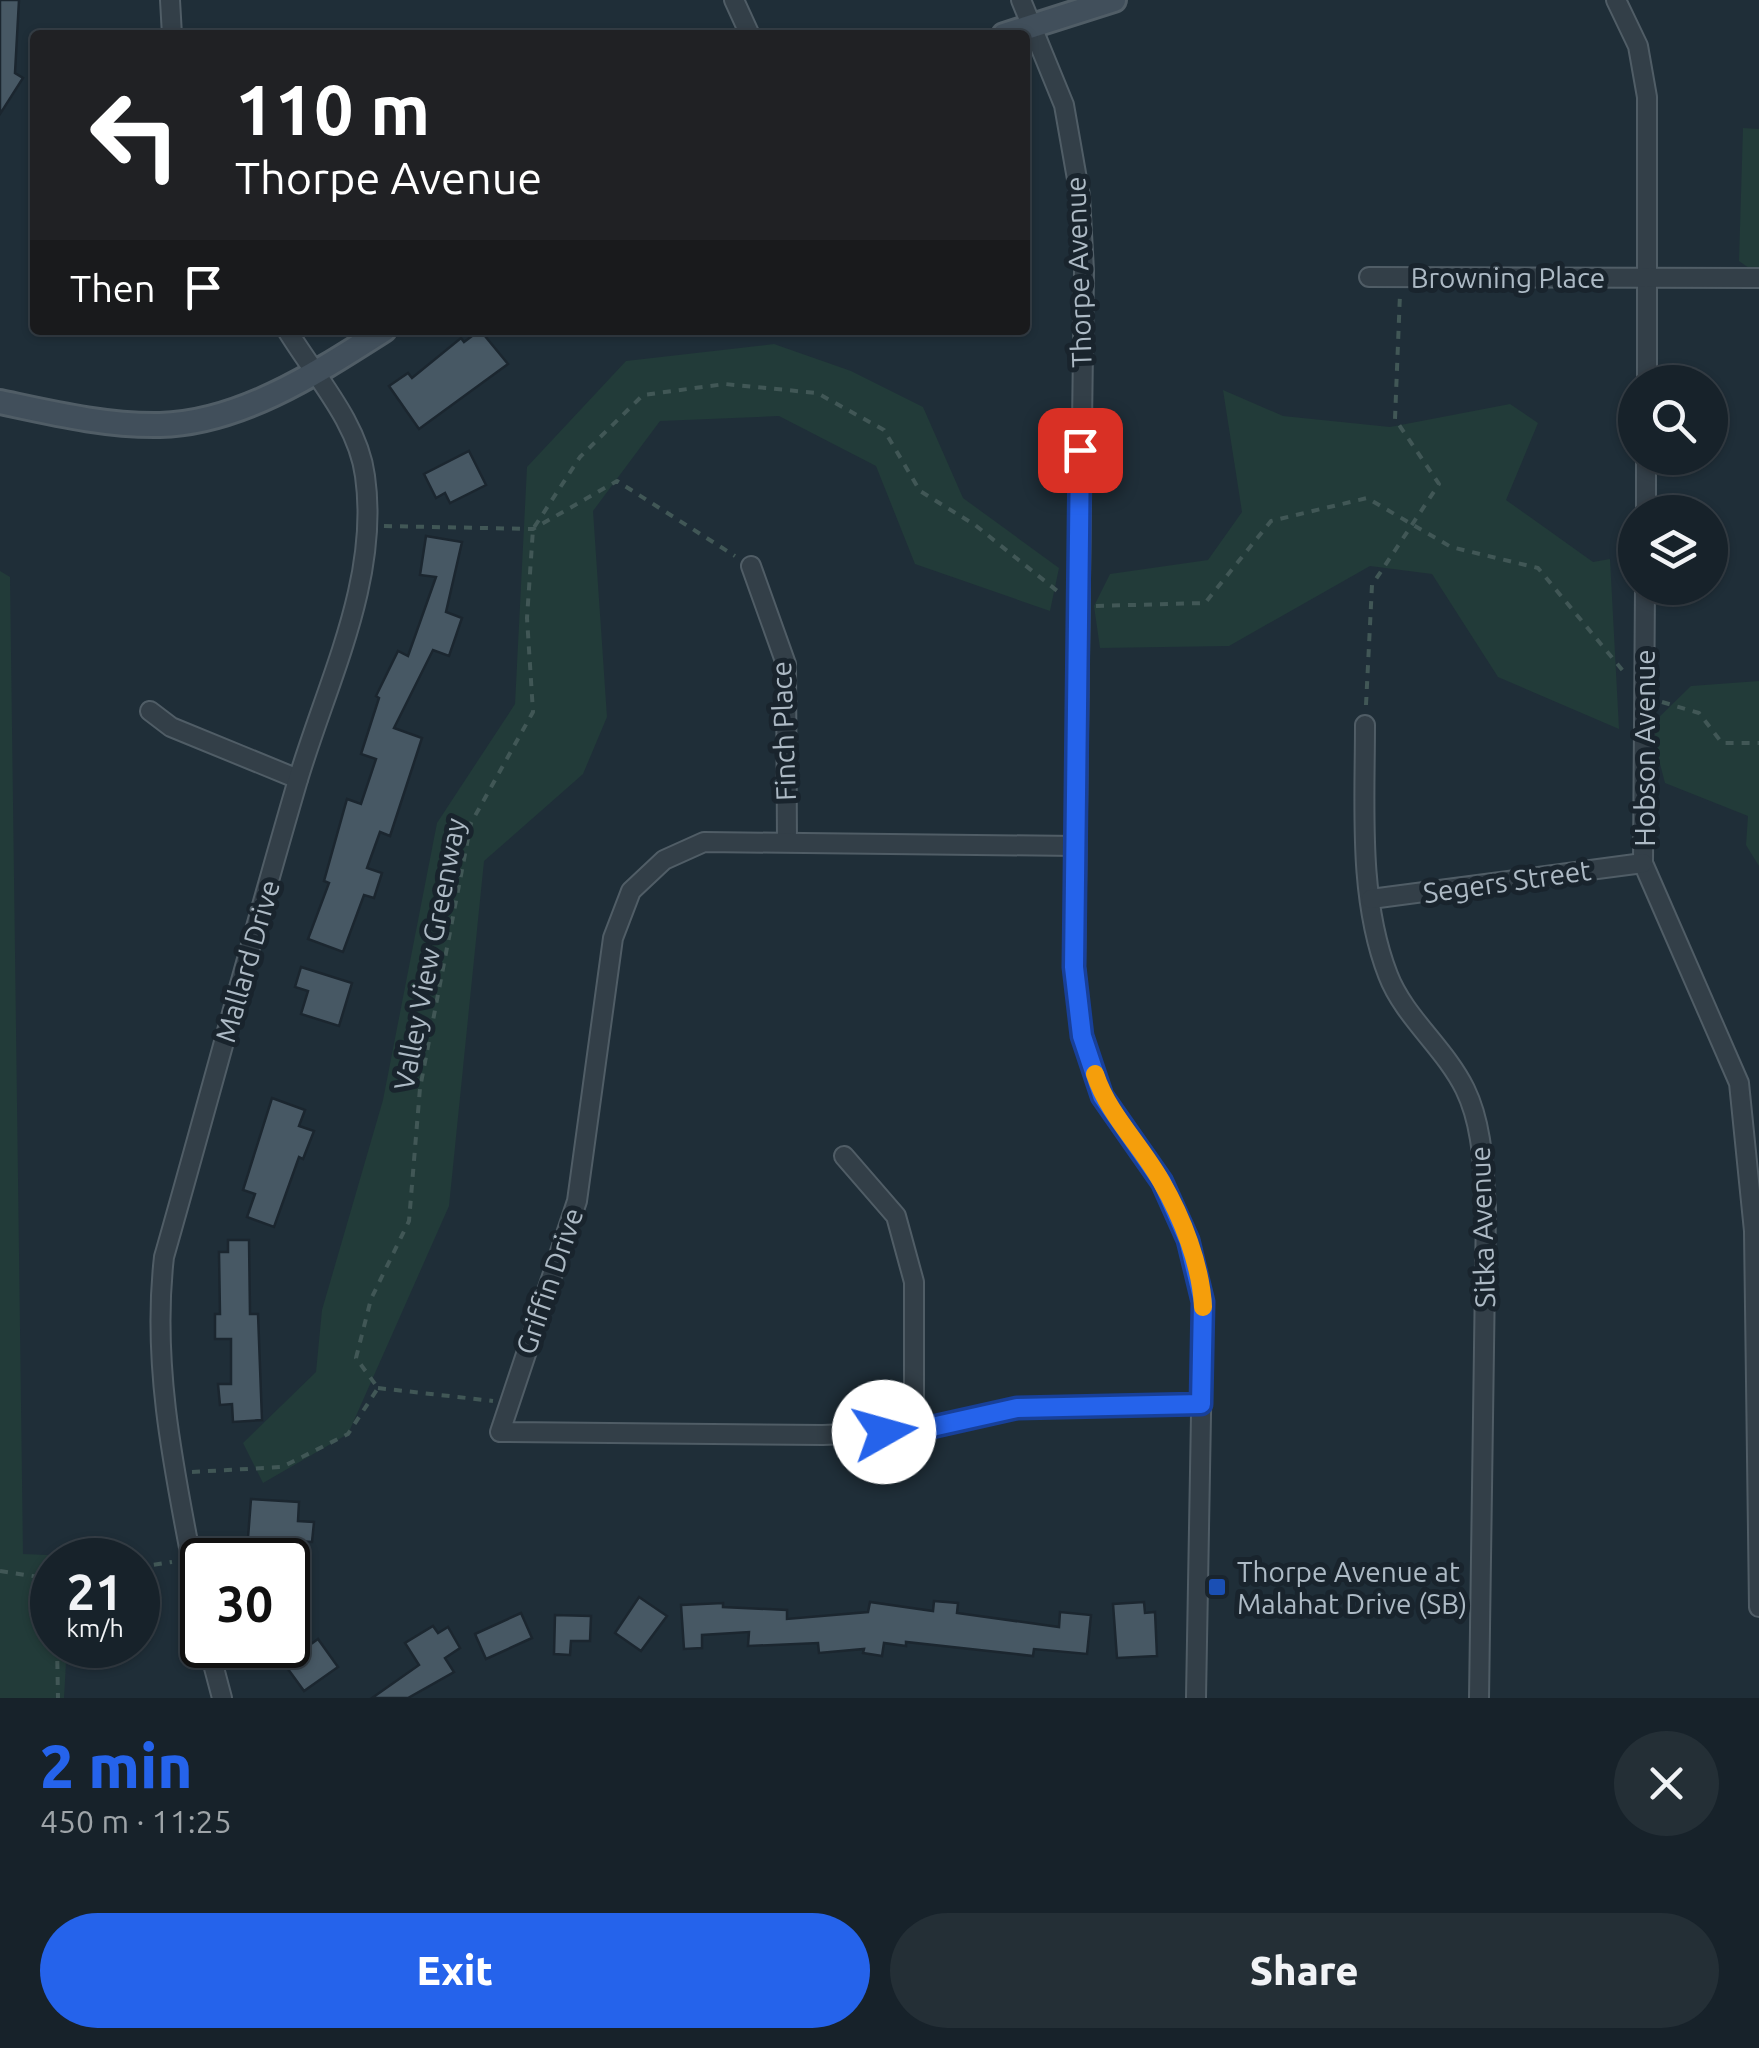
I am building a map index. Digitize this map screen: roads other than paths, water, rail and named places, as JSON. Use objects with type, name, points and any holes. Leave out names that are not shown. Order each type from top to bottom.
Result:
[{"type":"street","points":[[170,0],[172,30]]},
{"type":"street","points":[[734,0],[748,30]]},
{"type":"street","points":[[1021,0],[1030,24]]},
{"type":"street","points":[[1016,30],[1114,0]]},
{"type":"street","points":[[1616,0],[1638,46],[1647,97],[1646,365]]},
{"type":"street","name":"Thorpe Avenue","points":[[1030,24],[1064,106],[1080,196],[1084,283],[1074,967],[1082,1036],[1102,1096],[1162,1182],[1188,1240],[1203,1302],[1196,1698]]},
{"type":"street","name":"Browning Place","points":[[1370,277],[1759,278]]},
{"type":"street","name":"Mallard Drive","points":[[188,1538],[158,1368],[164,1256],[298,779],[364,568],[369,526],[365,472],[345,419],[290,335]]},
{"type":"street","points":[[0,402],[103,422],[162,425],[236,408],[314,374],[376,335]]},
{"type":"street","name":"Finch Place","points":[[751,566],[786,664],[787,842]]},
{"type":"street","name":"Hobson Avenue","points":[[1645,605],[1644,863],[1739,1084],[1754,1231],[1759,1607]]},
{"type":"street","points":[[150,711],[172,727],[298,779]]},
{"type":"street","name":"Sitka Avenue","points":[[1365,725],[1365,851],[1389,979],[1464,1088],[1482,1142],[1486,1208],[1478,1698]]},
{"type":"street","name":"Griffin Drive","points":[[914,1431],[824,1436],[500,1432],[577,1201],[613,938],[631,892],[664,860],[704,842],[1076,846]]},
{"type":"street","name":"Segers Street","points":[[1372,899],[1644,863]]},
{"type":"street","points":[[844,1156],[896,1216],[914,1282],[914,1431],[1017,1408],[1201,1404]]},
{"type":"street","points":[[214,1668],[222,1698]]},
{"type":"place","name":"Thorpe Avenue at Malahat Drive (SB)","points":[[1217,1587]]}]
